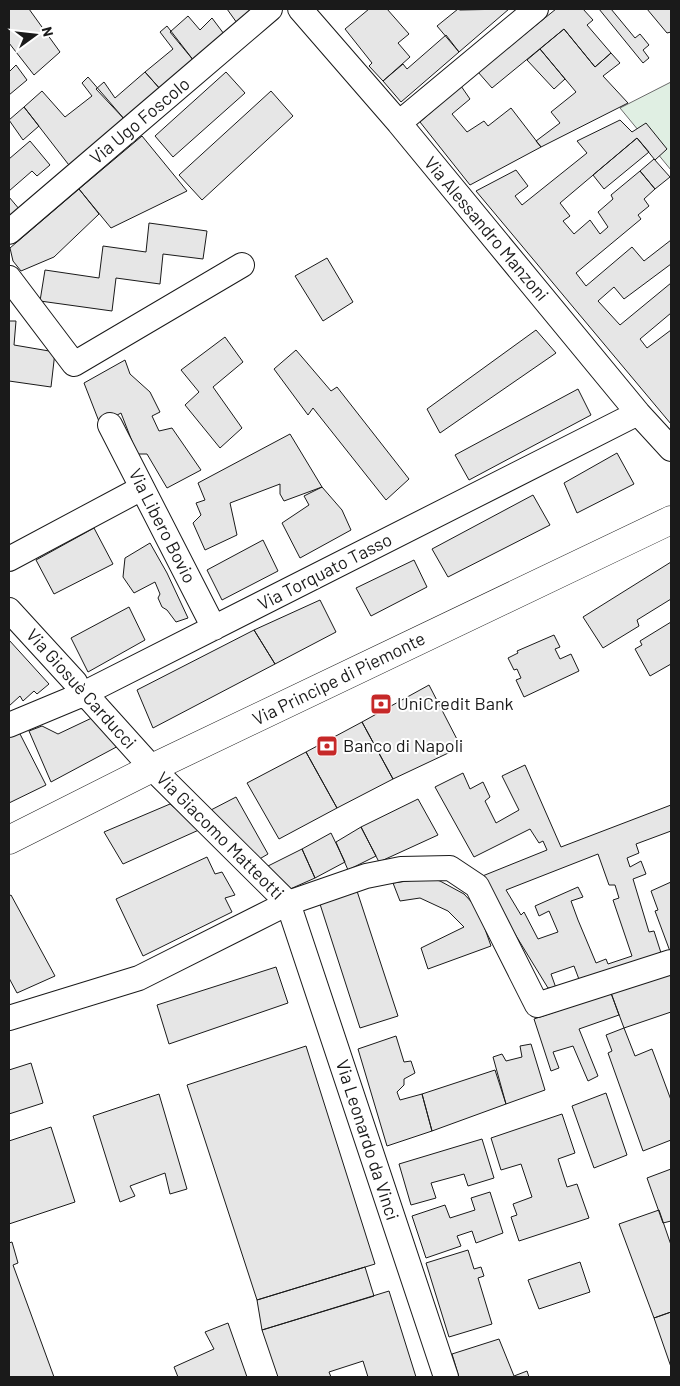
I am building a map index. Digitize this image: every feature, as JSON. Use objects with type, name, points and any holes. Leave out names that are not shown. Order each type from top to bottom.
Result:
[{"type":"main road","name":"Via Principe di Piemonte","points":[[9,840],[152,768],[671,520]]},
{"type":"street","name":"Via Ugo Foscolo","points":[[9,232],[270,9]]},
{"type":"street","name":"Via Alessandro Manzoni","points":[[300,9],[399,123],[638,413],[671,449]]},
{"type":"street","points":[[399,123],[536,9]]},
{"type":"street","points":[[9,278],[74,364],[242,265]]},
{"type":"street","name":"Via Torquato Tasso","points":[[9,725],[81,694],[638,413]]},
{"type":"street","name":"Via Libero Bovio","points":[[110,425],[214,628]]},
{"type":"street","points":[[9,559],[142,488]]},
{"type":"street","name":"Via Giosuè Carducci","points":[[9,610],[75,682],[81,694],[89,698],[152,768]]},
{"type":"street","name":"Via Giacomo Matteotti","points":[[152,768],[288,903]]},
{"type":"street","name":"Via Giacomo Matteotti","points":[[9,1018],[139,978],[288,903],[366,876],[401,870],[450,868],[477,886],[537,1005],[671,962]]},
{"type":"street","name":"Via Leonardo da Vinci","points":[[288,903],[446,1377]]},
{"type":"green space","points":[[671,82],[671,170],[620,108]]},
{"type":"building","points":[[9,9],[29,9],[60,52],[34,75],[9,43]]},
{"type":"building","points":[[227,9],[255,9],[237,23]]},
{"type":"building","points":[[369,9],[387,9],[409,34],[398,43],[410,57],[383,81],[369,66],[372,63],[345,29]]},
{"type":"building","points":[[458,9],[509,9],[459,52],[437,26]]},
{"type":"building","points":[[556,9],[583,9],[593,20],[587,25],[611,53],[595,67],[564,29],[492,88],[478,72]]},
{"type":"building","points":[[599,9],[611,9],[635,38],[640,34],[649,45],[643,50],[649,58],[643,63]]},
{"type":"building","points":[[647,9],[671,9],[671,32],[667,33]]},
{"type":"building","points":[[188,16],[200,30],[212,18],[224,34],[194,61],[170,32]]},
{"type":"building","points":[[167,26],[194,61],[161,90],[145,72],[173,49],[160,32]]},
{"type":"building","points":[[564,29],[595,67],[611,53],[620,63],[603,76],[628,103],[541,147],[536,141],[560,123],[551,112],[576,92],[540,49]]},
{"type":"building","points":[[446,35],[459,52],[401,102],[383,81],[403,64],[407,69]]},
{"type":"building","points":[[540,49],[565,79],[554,89],[527,60]]},
{"type":"building","points":[[16,65],[27,80],[9,95],[9,72]]},
{"type":"building","points":[[145,72],[161,90],[126,121],[96,89],[104,82],[115,98]]},
{"type":"building","points":[[226,72],[245,93],[173,157],[155,136]]},
{"type":"building","points":[[88,77],[126,121],[72,169],[24,107],[42,91],[65,117],[92,96],[82,83]]},
{"type":"building","points":[[461,86],[470,99],[452,114],[467,132],[484,121],[488,126],[511,108],[541,147],[470,185],[420,122]]},
{"type":"building","points":[[271,91],[293,116],[202,200],[179,175]]},
{"type":"building","points":[[24,107],[39,126],[23,140],[9,120]]},
{"type":"building","points":[[620,120],[632,132],[646,123],[667,149],[655,160],[637,138],[560,203],[570,216],[563,221],[574,234],[590,220],[600,234],[608,227],[598,212],[613,199],[611,195],[640,171],[655,189],[644,199],[649,206],[638,215],[641,219],[576,273],[586,286],[632,247],[644,261],[671,240],[671,264],[624,299],[614,287],[598,301],[620,325],[671,283],[671,313],[640,339],[647,348],[671,330],[671,424],[476,191],[516,170],[528,186],[515,196],[522,205],[587,153],[577,141]]},
{"type":"building","points":[[142,136],[187,191],[111,228],[79,189]]},
{"type":"building","points":[[637,138],[649,152],[604,189],[593,175]]},
{"type":"building","points":[[30,141],[50,165],[37,176],[32,171],[9,191],[9,159]]},
{"type":"building","points":[[654,159],[670,177],[655,189],[640,171]]},
{"type":"building","points":[[79,189],[99,214],[54,257],[21,271],[13,261],[10,248]]},
{"type":"building","points":[[9,197],[20,210],[9,220]]},
{"type":"building","points":[[149,223],[207,231],[203,259],[163,254],[160,284],[116,278],[112,311],[40,301],[45,270],[99,278],[103,246],[146,252]]},
{"type":"building","points":[[327,258],[353,302],[323,321],[295,276]]},
{"type":"building","points":[[9,321],[16,321],[14,345],[55,352],[51,387],[9,381]]},
{"type":"building","points":[[536,330],[556,353],[440,433],[427,409]]},
{"type":"building","points":[[225,337],[243,362],[213,387],[242,428],[220,448],[185,405],[199,392],[181,370]]},
{"type":"building","points":[[296,350],[331,391],[337,387],[409,479],[386,500],[313,408],[308,415],[274,369]]},
{"type":"building","points":[[125,360],[130,374],[150,392],[160,412],[152,416],[159,431],[172,428],[201,470],[167,488],[147,454],[137,454],[121,413],[100,424],[84,383]]},
{"type":"building","points":[[578,389],[591,415],[469,480],[455,455]]},
{"type":"building","points":[[290,434],[322,487],[284,501],[280,494],[280,484],[230,503],[237,535],[205,550],[193,523],[201,515],[196,503],[205,500],[198,483]]},
{"type":"building","points":[[617,453],[634,484],[577,513],[564,483]]},
{"type":"building","points":[[322,487],[342,510],[351,530],[300,558],[282,523],[309,505],[304,496]]},
{"type":"building","points":[[533,495],[550,525],[448,577],[432,549]]},
{"type":"building","points":[[94,528],[113,564],[54,594],[36,560]]},
{"type":"building","points":[[263,540],[278,571],[222,600],[207,570]]},
{"type":"building","points":[[150,543],[167,573],[188,618],[176,622],[167,610],[162,607],[158,598],[160,594],[155,582],[134,593],[123,577],[125,558]]},
{"type":"building","points":[[414,560],[427,587],[371,616],[356,588]]},
{"type":"building","points":[[671,562],[671,599],[637,620],[639,626],[603,648],[583,617]]},
{"type":"building","points":[[320,600],[336,632],[275,664],[254,630]]},
{"type":"building","points":[[129,607],[145,640],[88,672],[71,638]]},
{"type":"building","points":[[671,622],[671,664],[650,676],[635,649],[642,645],[640,641]]},
{"type":"building","points":[[254,630],[275,664],[153,728],[137,690]]},
{"type":"building","points":[[554,635],[560,647],[555,649],[560,659],[571,654],[579,671],[524,697],[516,680],[521,678],[517,669],[514,670],[508,658],[518,653],[517,651]]},
{"type":"building","points":[[9,640],[49,684],[37,694],[34,691],[23,701],[20,696],[9,706]]},
{"type":"building","points":[[429,685],[461,747],[393,779],[362,722]]},
{"type":"building","points":[[96,716],[122,744],[51,782],[29,731],[42,726],[58,734]]},
{"type":"building","points":[[362,722],[393,779],[337,808],[306,752]]},
{"type":"building","points":[[19,732],[46,785],[9,803],[9,736]]},
{"type":"building","points":[[306,752],[337,808],[279,839],[247,783]]},
{"type":"building","points":[[525,765],[561,847],[671,805],[671,831],[636,844],[639,853],[627,858],[630,867],[641,861],[646,874],[633,879],[649,932],[654,931],[662,956],[580,982],[574,966],[551,974],[556,988],[548,988],[480,877],[547,850],[543,841],[539,843],[530,829],[474,857],[435,787],[463,773],[470,789],[483,782],[490,797],[485,801],[496,823],[519,810],[502,776]],"holes":[[[598,854],[609,885],[615,885],[619,898],[613,900],[632,956],[608,964],[606,959],[596,963],[578,920],[571,901],[583,897],[578,887],[535,906],[539,916],[549,911],[558,932],[538,939],[524,912],[521,915],[506,890]]]},
{"type":"building","points":[[236,797],[268,854],[251,864],[209,811]]},
{"type":"building","points":[[418,799],[438,835],[379,862],[361,827]]},
{"type":"building","points":[[170,804],[201,829],[123,864],[104,832]]},
{"type":"building","points":[[361,827],[376,856],[348,870],[336,842]]},
{"type":"building","points":[[331,833],[345,862],[315,878],[302,849]]},
{"type":"building","points":[[302,849],[315,878],[288,890],[264,868]]},
{"type":"building","points":[[207,857],[215,874],[222,872],[235,895],[225,898],[232,912],[143,956],[116,899]]},
{"type":"building","points":[[429,878],[440,881],[464,894],[478,909],[491,946],[428,969],[421,948],[464,927],[448,911],[420,898],[400,901],[393,883]]},
{"type":"building","points":[[671,882],[671,954],[655,911],[658,910],[651,891]]},
{"type":"building","points":[[356,888],[398,1016],[360,1028],[319,901]]},
{"type":"building","points":[[11,895],[55,976],[17,993],[9,978],[9,896]]},
{"type":"building","points":[[276,967],[288,1003],[169,1044],[157,1005]]},
{"type":"building","points":[[671,972],[671,1012],[624,1028],[611,993]]},
{"type":"building","points":[[611,993],[619,1015],[579,1029],[598,1076],[588,1081],[573,1046],[553,1052],[559,1068],[551,1071],[534,1019]]},
{"type":"building","points":[[624,1028],[635,1056],[652,1049],[671,1100],[671,1140],[643,1151],[608,1053],[612,1051],[606,1035]]},
{"type":"building","points":[[396,1036],[404,1062],[411,1061],[415,1073],[404,1079],[404,1085],[397,1092],[400,1100],[422,1094],[432,1131],[387,1146],[358,1049]]},
{"type":"building","points":[[531,1044],[545,1090],[506,1104],[493,1057],[502,1054],[506,1061],[522,1057],[520,1046]]},
{"type":"building","points":[[306,1046],[375,1264],[257,1300],[187,1085]]},
{"type":"building","points":[[31,1063],[43,1103],[9,1114],[9,1070]]},
{"type":"building","points":[[495,1070],[506,1104],[432,1131],[422,1094]]},
{"type":"building","points":[[606,1093],[627,1155],[594,1168],[572,1106]]},
{"type":"building","points":[[159,1094],[187,1189],[170,1194],[165,1173],[130,1186],[135,1196],[120,1202],[93,1116]]},
{"type":"building","points":[[562,1114],[575,1153],[558,1159],[567,1187],[577,1184],[589,1218],[519,1241],[511,1217],[517,1215],[513,1204],[532,1197],[521,1164],[501,1170],[491,1138]]},
{"type":"building","points":[[51,1127],[75,1202],[9,1224],[9,1141]]},
{"type":"building","points":[[482,1139],[494,1178],[468,1186],[464,1174],[431,1183],[436,1198],[411,1205],[399,1164]]},
{"type":"building","points":[[671,1169],[671,1221],[663,1223],[647,1178]]},
{"type":"building","points":[[490,1192],[503,1233],[476,1243],[472,1231],[457,1236],[461,1246],[426,1258],[412,1216],[445,1205],[450,1218],[475,1210],[471,1198]]},
{"type":"building","points":[[659,1210],[671,1245],[671,1312],[654,1318],[619,1224]]},
{"type":"building","points":[[12,1242],[18,1263],[13,1265],[54,1377],[9,1377],[9,1243]]},
{"type":"building","points":[[468,1250],[474,1269],[481,1267],[484,1276],[478,1278],[492,1324],[449,1337],[426,1263]]},
{"type":"building","points":[[580,1262],[590,1292],[539,1309],[528,1280]]},
{"type":"building","points":[[365,1267],[374,1296],[262,1330],[257,1300]]},
{"type":"building","points":[[389,1291],[416,1377],[368,1377],[363,1361],[329,1372],[331,1377],[278,1377],[262,1330]]},
{"type":"building","points":[[671,1312],[671,1367],[654,1318]]},
{"type":"building","points":[[228,1323],[247,1377],[178,1377],[174,1367],[214,1349],[205,1332]]},
{"type":"building","points":[[499,1339],[514,1376],[527,1371],[529,1377],[459,1377],[452,1354]]},
{"type":"place","name":"UniCredit Bank","points":[[381,704]]},
{"type":"place","name":"Banco di Napoli","points":[[327,746]]}]
